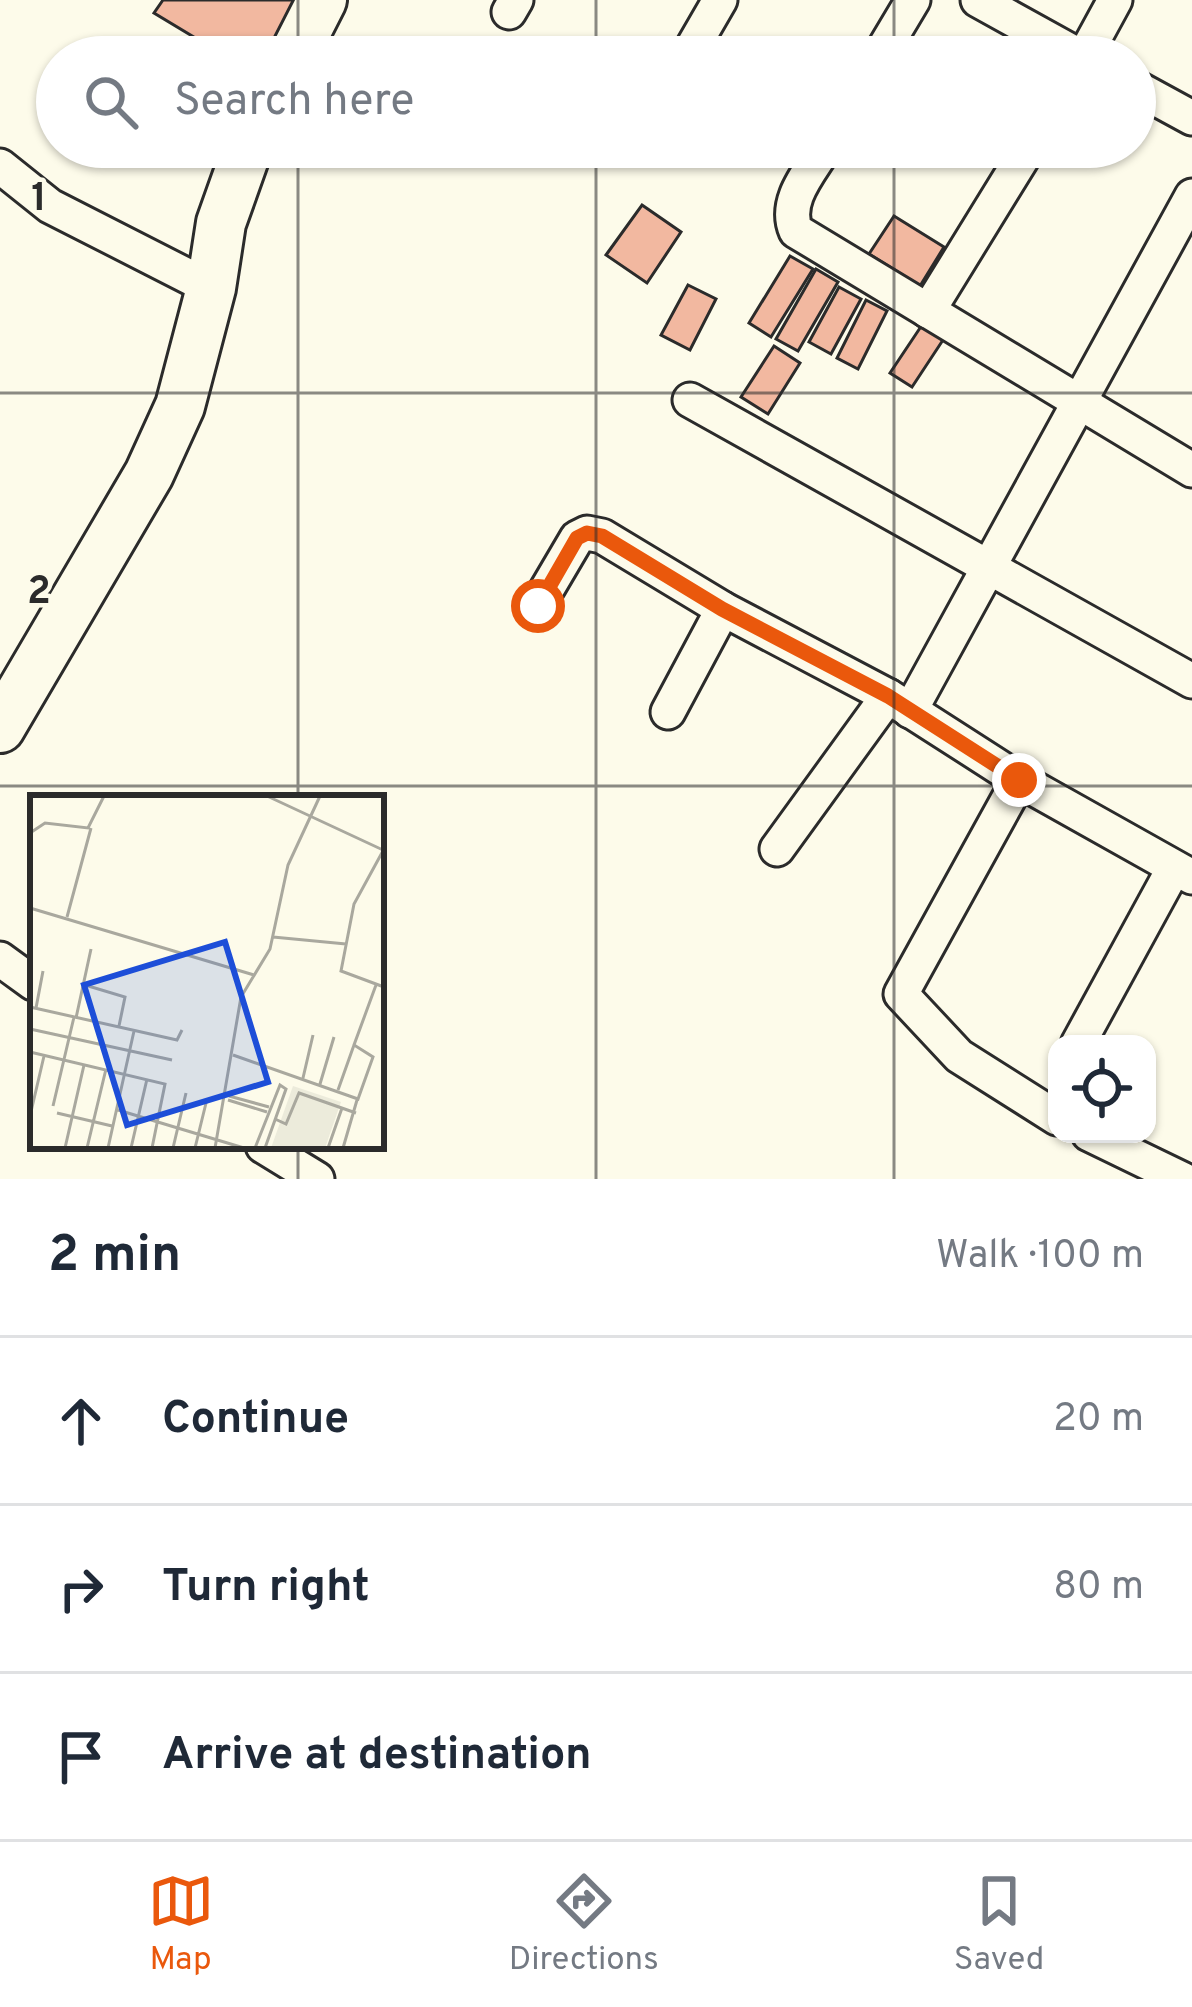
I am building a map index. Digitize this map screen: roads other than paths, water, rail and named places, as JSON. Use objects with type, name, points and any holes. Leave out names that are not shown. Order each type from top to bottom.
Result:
[{"type":"street","points":[[304,36],[322,0]]},
{"type":"street","points":[[699,36],[720,0]]},
{"type":"street","points":[[892,36],[914,0]]},
{"type":"street","points":[[978,0],[1044,36]]},
{"type":"street","points":[[1094,36],[1115,0]]},
{"type":"street","points":[[1156,98],[1192,118]]},
{"type":"street","points":[[0,166],[50,206],[211,289]]},
{"type":"street","points":[[0,728],[149,474],[180,406],[211,289],[221,223],[241,168]]},
{"type":"street","points":[[814,168],[791,211],[796,231],[1192,470]]},
{"type":"street","points":[[928,311],[1016,168]]},
{"type":"street","points":[[777,848],[899,704],[988,568],[1192,196]]},
{"type":"street","points":[[689,400],[1192,681]]},
{"type":"street","points":[[538,606],[577,538],[587,533],[602,536],[722,609],[899,704],[1019,780],[1183,873],[1084,1035]]},
{"type":"street","points":[[668,712],[722,609]]},
{"type":"street","points":[[1019,780],[901,994],[959,1056],[1048,1102]]},
{"type":"street","points":[[0,959],[30,980]]},
{"type":"street","points":[[1108,1143],[1184,1179],[1192,1169]]},
{"type":"street","points":[[267,1149],[317,1179]]}]
